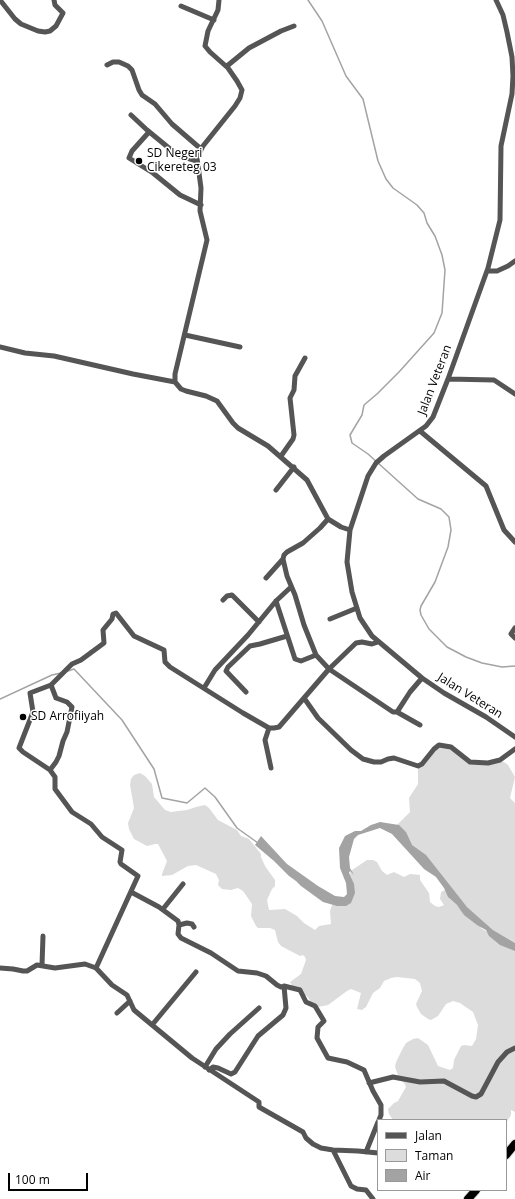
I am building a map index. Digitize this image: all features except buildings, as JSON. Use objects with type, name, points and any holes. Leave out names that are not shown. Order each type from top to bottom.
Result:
[{"type":"highway","points":[[507,1154],[515,1144]]},
{"type":"highway","points":[[468,1199],[475,1191]]},
{"type":"street","points":[[0,0],[21,24],[44,32],[50,31],[56,26],[63,14],[54,5],[54,0]]},
{"type":"street","points":[[175,382],[175,374],[207,240],[201,215],[201,188],[196,161],[201,149],[230,113],[241,94],[241,86],[227,66],[205,46],[208,30],[214,20],[219,6],[219,0]]},
{"type":"street","name":"Jalan Veteran","points":[[496,0],[503,15],[512,57],[513,94],[501,146],[500,220],[488,268],[484,283],[433,418],[420,431],[376,463],[368,476],[350,530],[347,562],[352,592],[360,618],[378,642],[422,678],[444,693],[486,717],[515,737]]},
{"type":"street","points":[[181,6],[214,20]]},
{"type":"street","points":[[227,66],[249,48],[281,31],[294,26]]},
{"type":"street","points":[[107,65],[113,62],[118,62],[128,66],[132,70],[139,90],[142,94],[155,104],[172,124],[201,149]]},
{"type":"street","points":[[131,115],[175,154],[196,161]]},
{"type":"street","points":[[149,132],[132,151],[129,158],[153,173],[180,195],[201,205]]},
{"type":"street","points":[[488,268],[497,266],[501,268],[508,266],[515,261]]},
{"type":"street","points":[[185,335],[240,347]]},
{"type":"street","points":[[0,347],[25,353],[54,356],[175,382],[181,389],[206,396],[217,401],[238,428],[268,446],[294,467],[310,484],[328,518],[341,527],[350,530]]},
{"type":"street","points":[[281,456],[293,439],[294,435],[290,398],[294,390],[295,376],[305,358]]},
{"type":"street","points":[[448,379],[494,380],[515,394]]},
{"type":"street","points":[[420,431],[486,486],[504,530],[515,542]]},
{"type":"street","points":[[276,490],[294,467]]},
{"type":"street","points":[[266,578],[283,559],[287,552],[303,543],[320,528],[328,518]]},
{"type":"street","points":[[283,559],[287,576],[316,655],[328,669],[389,710],[397,712],[420,725]]},
{"type":"street","points":[[204,688],[215,670],[276,601],[291,587]]},
{"type":"street","points":[[224,600],[227,596],[232,595],[259,622]]},
{"type":"street","points":[[276,601],[293,656],[297,661],[301,661],[316,655]]},
{"type":"street","points":[[330,619],[358,608]]},
{"type":"street","points":[[96,968],[138,876],[121,864],[122,850],[102,838],[91,824],[72,812],[55,789],[55,776],[50,770],[19,748],[33,712],[30,694],[51,685],[72,664],[81,660],[104,643],[103,630],[112,619],[113,614],[116,613],[134,636],[164,650],[166,664],[243,713],[269,728],[274,728],[279,727],[328,669],[356,643],[362,642],[372,644],[378,642]]},
{"type":"street","points":[[515,628],[511,634],[515,638]]},
{"type":"street","points":[[246,692],[226,671],[228,667],[250,646],[286,636]]},
{"type":"street","points":[[397,712],[413,687],[422,678]]},
{"type":"street","points":[[50,770],[59,756],[67,732],[72,707],[67,702],[56,698],[51,685]]},
{"type":"street","points":[[304,698],[318,718],[351,750],[363,759],[374,762],[381,762],[394,758],[418,766],[422,764],[434,749],[440,745],[451,747],[470,762],[488,763],[500,760],[515,749]]},
{"type":"street","points":[[269,728],[265,740],[271,768]]},
{"type":"street","points":[[163,909],[183,884]]},
{"type":"street","points":[[131,892],[163,909],[180,924]]},
{"type":"street","points":[[180,924],[192,924],[194,927]]},
{"type":"street","points":[[180,924],[178,932],[179,937],[210,953],[234,970],[238,972],[257,973],[266,976],[281,987],[284,986],[300,990],[306,1002],[316,1006],[324,1021],[318,1027],[317,1038],[328,1058],[347,1062],[364,1070],[381,1105],[381,1114],[379,1119]]},
{"type":"street","points":[[42,936],[42,965]]},
{"type":"street","points":[[0,968],[22,971],[37,965],[55,968],[85,964],[96,968],[112,985],[127,995],[134,1010],[192,1058],[259,1102],[259,1107],[303,1132],[306,1138],[313,1144],[321,1148],[333,1150],[377,1153]]},
{"type":"street","points":[[152,1025],[196,972]]},
{"type":"street","points":[[207,1068],[218,1068],[231,1074],[235,1072],[258,1036],[283,1015],[286,1008],[284,986]]},
{"type":"street","points":[[117,1013],[130,1000]]},
{"type":"street","points":[[207,1068],[216,1049],[259,1008]]},
{"type":"street","points":[[369,1083],[393,1077],[420,1082],[444,1081],[472,1096],[479,1096],[498,1062],[507,1052],[515,1048]]},
{"type":"street","points":[[366,1152],[377,1124]]},
{"type":"street","points":[[333,1150],[351,1186],[357,1189],[366,1190],[373,1199]]},
{"type":"green space","points":[[445,746],[456,751],[470,763],[504,762],[508,765],[515,777],[510,798],[515,803],[515,943],[493,930],[467,907],[396,826],[410,812],[409,798],[418,784],[418,767],[433,749]]},
{"type":"green space","points":[[140,773],[145,776],[152,784],[154,797],[165,810],[171,812],[187,810],[205,805],[218,820],[237,830],[241,836],[249,839],[261,854],[265,866],[275,880],[275,886],[267,900],[269,910],[285,909],[315,930],[319,926],[331,924],[330,911],[332,905],[350,901],[349,875],[352,870],[367,860],[373,860],[377,862],[382,871],[387,875],[394,872],[404,877],[410,874],[420,875],[420,880],[429,893],[430,902],[435,906],[439,907],[444,905],[440,899],[441,892],[445,890],[450,899],[480,925],[481,928],[515,949],[515,1112],[511,1110],[511,1115],[507,1121],[507,1119],[392,1119],[388,1109],[398,1101],[406,1087],[399,1078],[395,1067],[406,1043],[418,1038],[428,1045],[438,1066],[450,1070],[453,1068],[454,1060],[461,1046],[472,1046],[476,1039],[478,1025],[473,1012],[460,1003],[453,1001],[446,1004],[438,1016],[431,1020],[428,1019],[421,1014],[416,1004],[422,991],[420,983],[415,979],[397,977],[384,981],[380,988],[373,993],[366,1007],[362,1010],[357,1009],[361,993],[351,989],[328,1005],[318,1007],[313,1005],[307,996],[294,990],[290,982],[301,974],[306,960],[305,957],[281,946],[278,942],[275,930],[270,928],[258,928],[256,926],[251,916],[252,904],[243,891],[238,888],[231,890],[222,889],[218,885],[219,880],[216,874],[196,865],[188,866],[172,875],[162,876],[167,861],[158,844],[147,846],[134,839],[129,829],[128,823],[134,808],[130,785],[131,779],[134,775]]},
{"type":"water","points":[[380,822],[399,825],[406,832],[412,845],[426,855],[467,907],[493,930],[515,943],[515,951],[500,945],[489,936],[486,930],[464,915],[457,905],[448,897],[444,888],[436,877],[424,869],[392,834],[380,828],[358,835],[354,839],[349,857],[350,868],[354,875],[350,871],[349,873],[354,884],[355,893],[351,903],[346,906],[337,906],[323,902],[289,876],[255,845],[261,836],[287,864],[335,896],[344,897],[347,894],[346,883],[340,868],[339,848],[345,836],[355,831],[361,831]]},
{"type":"waterway","points":[[308,0],[322,21],[346,76],[363,99],[378,161],[386,179],[393,188],[417,205],[424,213],[427,223],[435,236],[442,255],[445,270],[442,313],[434,333],[399,372],[364,405],[362,415],[350,435],[352,443],[368,454],[418,499],[441,509],[449,517],[451,530],[448,547],[435,582],[420,610],[421,615],[429,629],[447,647],[466,657],[482,663],[502,667],[515,666]]},
{"type":"waterway","points":[[68,671],[74,669],[122,720],[154,769],[162,798],[187,803],[205,788],[215,797],[237,828],[258,843]]},
{"type":"waterway","points":[[0,699],[52,675],[61,673]]},
{"type":"place","name":"SD Negeri Cikereteg 03","points":[[139,161]]},
{"type":"place","name":"SD Arrofiiyah","points":[[23,717]]}]
